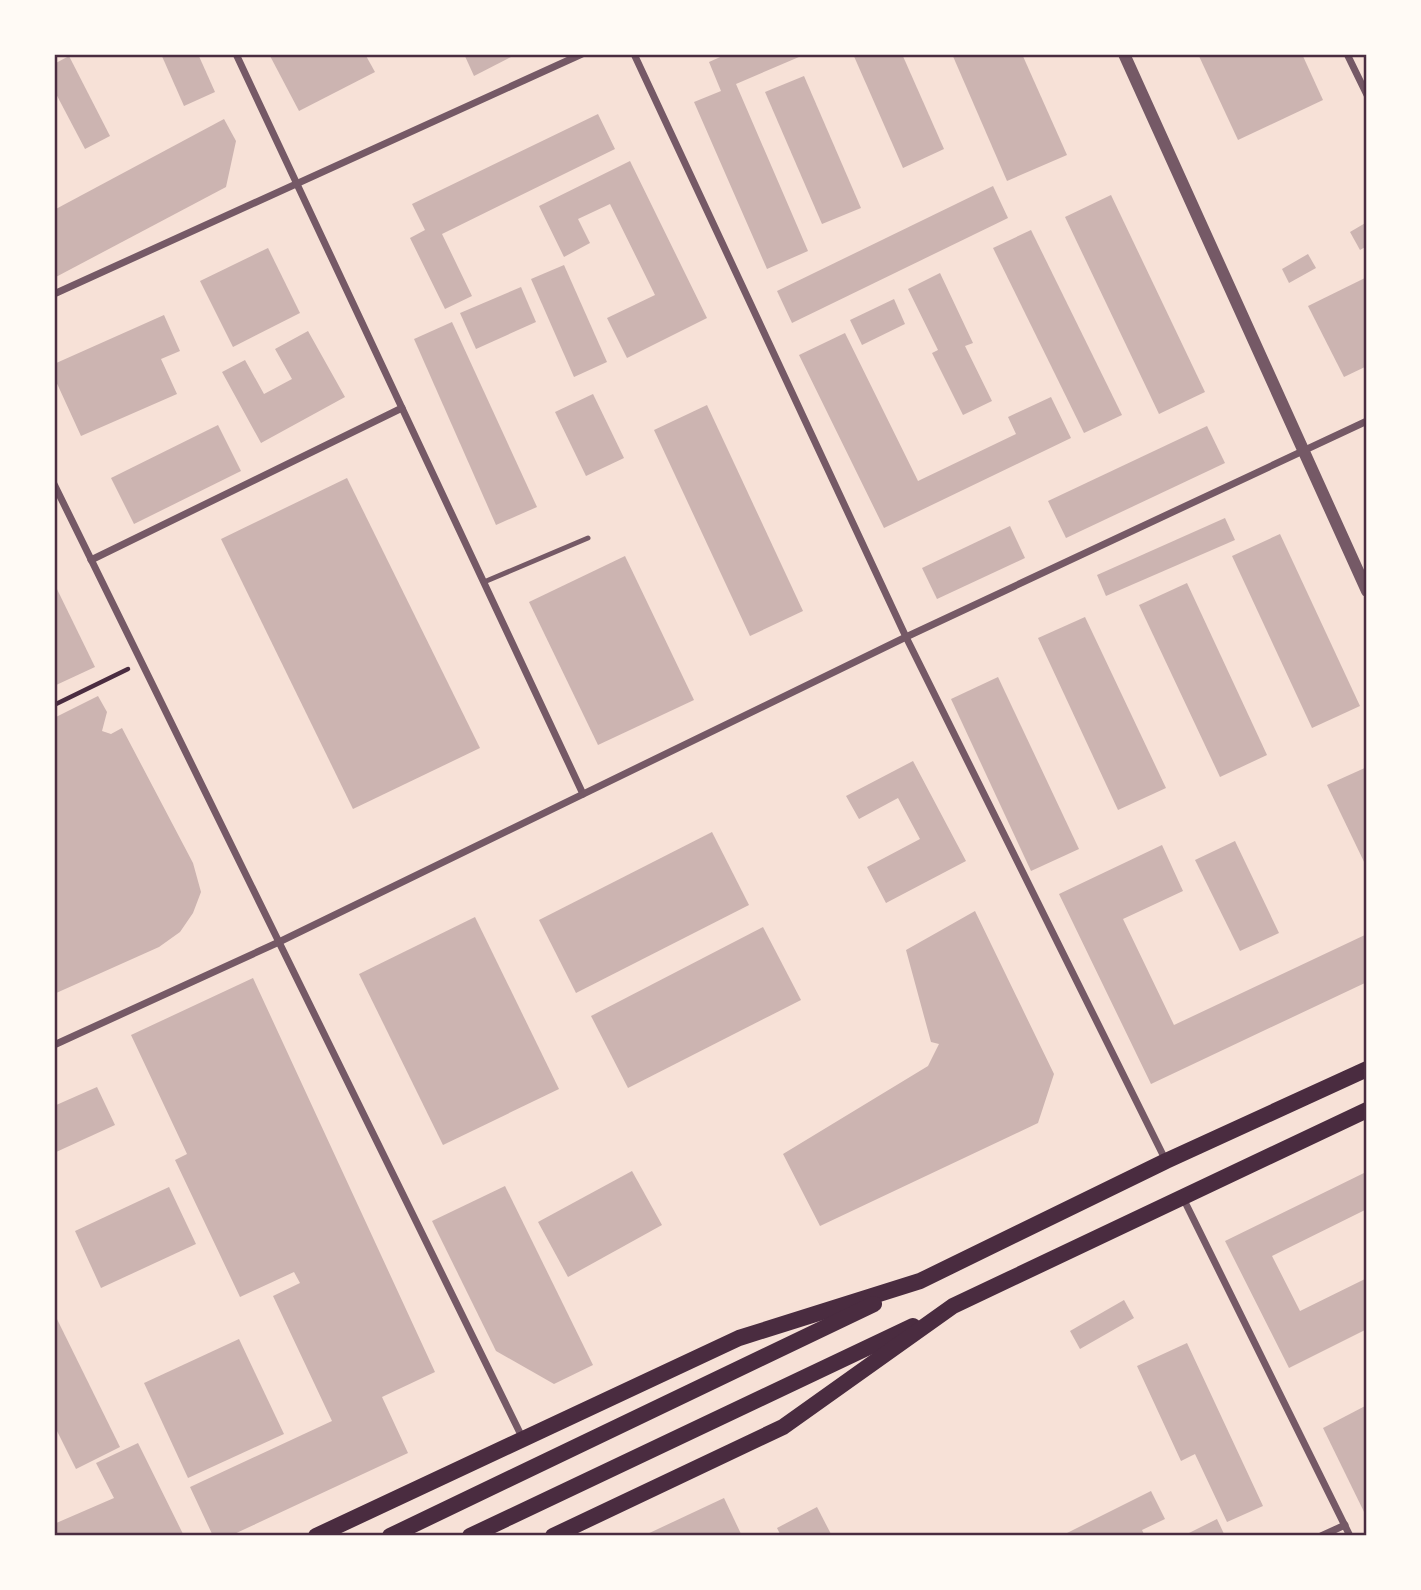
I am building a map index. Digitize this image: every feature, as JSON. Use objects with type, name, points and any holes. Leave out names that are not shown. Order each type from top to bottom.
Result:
[{"type":"main road","points":[[390,1536],[1166,1161],[1367,1069]]},
{"type":"main road","points":[[470,1536],[1367,1110]]},
{"type":"main road","points":[[316,1536],[739,1338],[920,1280]]},
{"type":"main road","points":[[553,1536],[783,1427],[953,1307]]},
{"type":"street","points":[[236,54],[583,794]]},
{"type":"street","points":[[54,294],[582,54]]},
{"type":"street","points":[[634,54],[906,638],[1166,1161]]},
{"type":"street","points":[[1124,54],[1367,591]]},
{"type":"street","points":[[1347,54],[1367,95]]},
{"type":"street","points":[[91,560],[402,408]]},
{"type":"street","points":[[54,1045],[279,942],[906,638],[1304,453],[1367,421]]},
{"type":"street","points":[[54,484],[523,1440]]},
{"type":"street","points":[[1183,1197],[1350,1536]]},
{"type":"street","points":[[1321,1536],[1345,1525]]},
{"type":"lane","points":[[484,582],[588,538]]},
{"type":"path","points":[[54,705],[141,662]]},
{"type":"building","points":[[161,54],[198,54],[215,92],[184,106]]},
{"type":"building","points":[[269,54],[365,54],[375,72],[299,111]]},
{"type":"building","points":[[464,54],[517,54],[474,76]]},
{"type":"building","points":[[727,54],[806,54],[736,84],[808,251],[767,269],[694,102],[721,91],[709,62]]},
{"type":"building","points":[[853,54],[902,54],[944,149],[903,168]]},
{"type":"building","points":[[952,54],[1022,54],[1067,155],[1007,181]]},
{"type":"building","points":[[1198,54],[1302,54],[1323,100],[1238,140]]},
{"type":"building","points":[[69,56],[110,136],[85,149],[54,90],[54,64]]},
{"type":"building","points":[[804,76],[861,208],[822,224],[765,92]]},
{"type":"building","points":[[598,114],[615,149],[442,234],[472,296],[445,309],[410,238],[425,230],[412,204]]},
{"type":"building","points":[[224,119],[236,141],[226,187],[54,278],[54,210]]},
{"type":"building","points":[[630,161],[707,318],[627,358],[607,318],[655,295],[610,204],[578,219],[590,243],[564,257],[539,206]]},
{"type":"building","points":[[993,186],[1008,218],[792,323],[777,291]]},
{"type":"building","points":[[1111,195],[1205,392],[1159,414],[1065,217]]},
{"type":"building","points":[[1367,222],[1367,246],[1360,250],[1350,232]]},
{"type":"building","points":[[1031,230],[1122,415],[1084,433],[993,248]]},
{"type":"building","points":[[268,248],[300,313],[233,347],[200,281]]},
{"type":"building","points":[[1308,254],[1316,268],[1289,283],[1282,269]]},
{"type":"building","points":[[564,265],[607,362],[574,377],[531,279]]},
{"type":"building","points":[[940,273],[973,343],[965,346],[992,401],[963,415],[932,353],[938,350],[908,289]]},
{"type":"building","points":[[1367,277],[1367,366],[1344,377],[1308,306]]},
{"type":"building","points":[[521,287],[536,322],[476,349],[460,313]]},
{"type":"building","points":[[894,299],[905,324],[862,345],[850,320]]},
{"type":"building","points":[[164,315],[180,351],[161,359],[177,394],[81,436],[54,377],[54,364]]},
{"type":"building","points":[[452,322],[537,507],[496,525],[414,339]]},
{"type":"building","points":[[308,331],[345,397],[261,443],[222,372],[245,360],[264,394],[292,379],[275,349]]},
{"type":"building","points":[[845,333],[918,481],[1016,434],[1008,417],[1051,397],[1071,438],[884,528],[799,355]]},
{"type":"building","points":[[593,394],[624,458],[586,476],[555,412]]},
{"type":"building","points":[[707,405],[803,611],[750,636],[654,430]]},
{"type":"building","points":[[218,425],[241,471],[134,524],[111,478]]},
{"type":"building","points":[[1207,426],[1225,463],[1066,538],[1048,501]]},
{"type":"building","points":[[347,478],[480,748],[353,809],[221,539]]},
{"type":"building","points":[[1225,518],[1235,540],[1106,596],[1097,575]]},
{"type":"building","points":[[1010,526],[1025,558],[937,599],[922,568]]},
{"type":"building","points":[[1280,534],[1360,706],[1312,728],[1232,556]]},
{"type":"building","points":[[625,556],[694,700],[598,745],[529,602]]},
{"type":"building","points":[[54,583],[95,667],[54,686]]},
{"type":"building","points":[[1187,583],[1267,755],[1220,777],[1139,605]]},
{"type":"building","points":[[1085,617],[1166,788],[1118,810],[1038,638]]},
{"type":"building","points":[[998,677],[1079,849],[1031,871],[951,699]]},
{"type":"building","points":[[98,696],[107,712],[102,731],[111,734],[122,728],[193,863],[201,892],[193,913],[180,932],[159,947],[54,994],[54,718]]},
{"type":"building","points":[[913,761],[966,861],[886,903],[867,867],[920,839],[898,798],[859,819],[846,796]]},
{"type":"building","points":[[1367,767],[1367,868],[1327,785]]},
{"type":"building","points":[[712,832],[749,905],[576,993],[539,920]]},
{"type":"building","points":[[1235,841],[1279,933],[1240,951],[1195,860]]},
{"type":"building","points":[[1162,845],[1183,891],[1123,919],[1174,1025],[1367,934],[1367,982],[1151,1084],[1059,894]]},
{"type":"building","points":[[975,911],[1054,1074],[1038,1123],[820,1226],[783,1154],[928,1066],[939,1044],[931,1042],[906,950]]},
{"type":"building","points":[[475,917],[559,1089],[443,1145],[359,974]]},
{"type":"building","points":[[763,927],[801,1000],[628,1088],[591,1016]]},
{"type":"building","points":[[253,978],[435,1372],[382,1397],[408,1453],[230,1536],[213,1536],[190,1487],[332,1421],[273,1296],[300,1283],[294,1272],[240,1297],[175,1160],[187,1154],[131,1035]]},
{"type":"building","points":[[97,1087],[115,1125],[54,1153],[54,1106]]},
{"type":"building","points":[[632,1171],[662,1225],[568,1277],[538,1222]]},
{"type":"building","points":[[1364,1173],[1367,1209],[1272,1256],[1300,1311],[1367,1278],[1367,1329],[1289,1368],[1225,1241]]},
{"type":"building","points":[[505,1186],[593,1365],[554,1384],[496,1351],[432,1221]]},
{"type":"building","points":[[169,1187],[196,1244],[101,1288],[75,1231]]},
{"type":"building","points":[[1124,1300],[1134,1318],[1080,1349],[1070,1331]]},
{"type":"building","points":[[54,1313],[120,1447],[76,1469],[54,1425]]},
{"type":"building","points":[[239,1339],[284,1434],[188,1478],[144,1383]]},
{"type":"building","points":[[1187,1343],[1263,1506],[1227,1522],[1195,1454],[1181,1461],[1137,1366]]},
{"type":"building","points":[[1367,1405],[1367,1518],[1323,1428]]},
{"type":"building","points":[[138,1443],[184,1536],[54,1536],[54,1524],[114,1498],[96,1463]]},
{"type":"building","points":[[1151,1491],[1165,1519],[1142,1530],[1145,1536],[1061,1536]]},
{"type":"building","points":[[724,1498],[742,1536],[643,1536]]},
{"type":"building","points":[[817,1507],[832,1536],[781,1536],[777,1528]]},
{"type":"building","points":[[1217,1519],[1225,1536],[1183,1536]]}]
